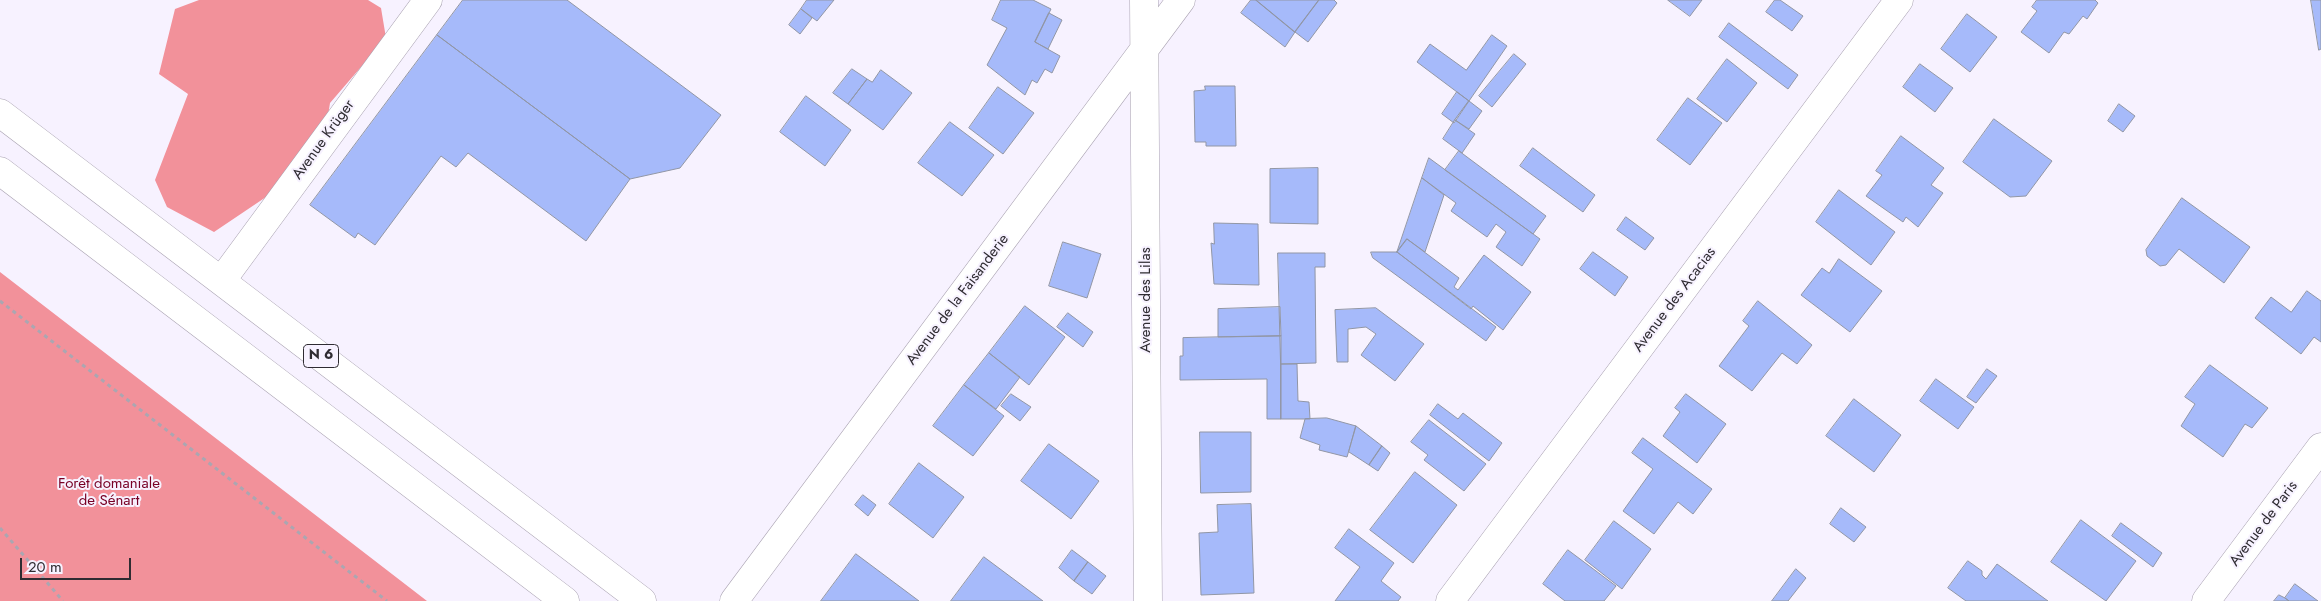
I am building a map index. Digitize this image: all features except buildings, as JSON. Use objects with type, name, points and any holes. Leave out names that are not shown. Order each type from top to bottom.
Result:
[{"type":"street","name":"Avenue Krüger","points":[[222,280],[428,0]]},
{"type":"street","name":"Avenue des Lilas","points":[[1144,0],[1148,601]]},
{"type":"street","name":"Avenue de la Faisanderie","points":[[734,601],[1182,0]]},
{"type":"street","name":"Avenue des Acacias","points":[[1450,601],[1899,0]]},
{"type":"street","name":"N 6","points":[[0,113],[642,601]]},
{"type":"street","points":[[0,171],[565,601]]},
{"type":"street","name":"Avenue de Paris","points":[[2206,601],[2321,447]]},
{"type":"path","points":[[0,301],[387,601]]},
{"type":"path","points":[[0,528],[64,601]]},
{"type":"green space","points":[[199,0],[368,0],[381,8],[386,38],[330,103],[321,160],[214,232],[167,207],[155,180],[188,94],[159,74],[175,9]]},
{"type":"green space","name":"Forêt domaniale de Sénart","points":[[0,272],[427,601],[0,601]]}]
